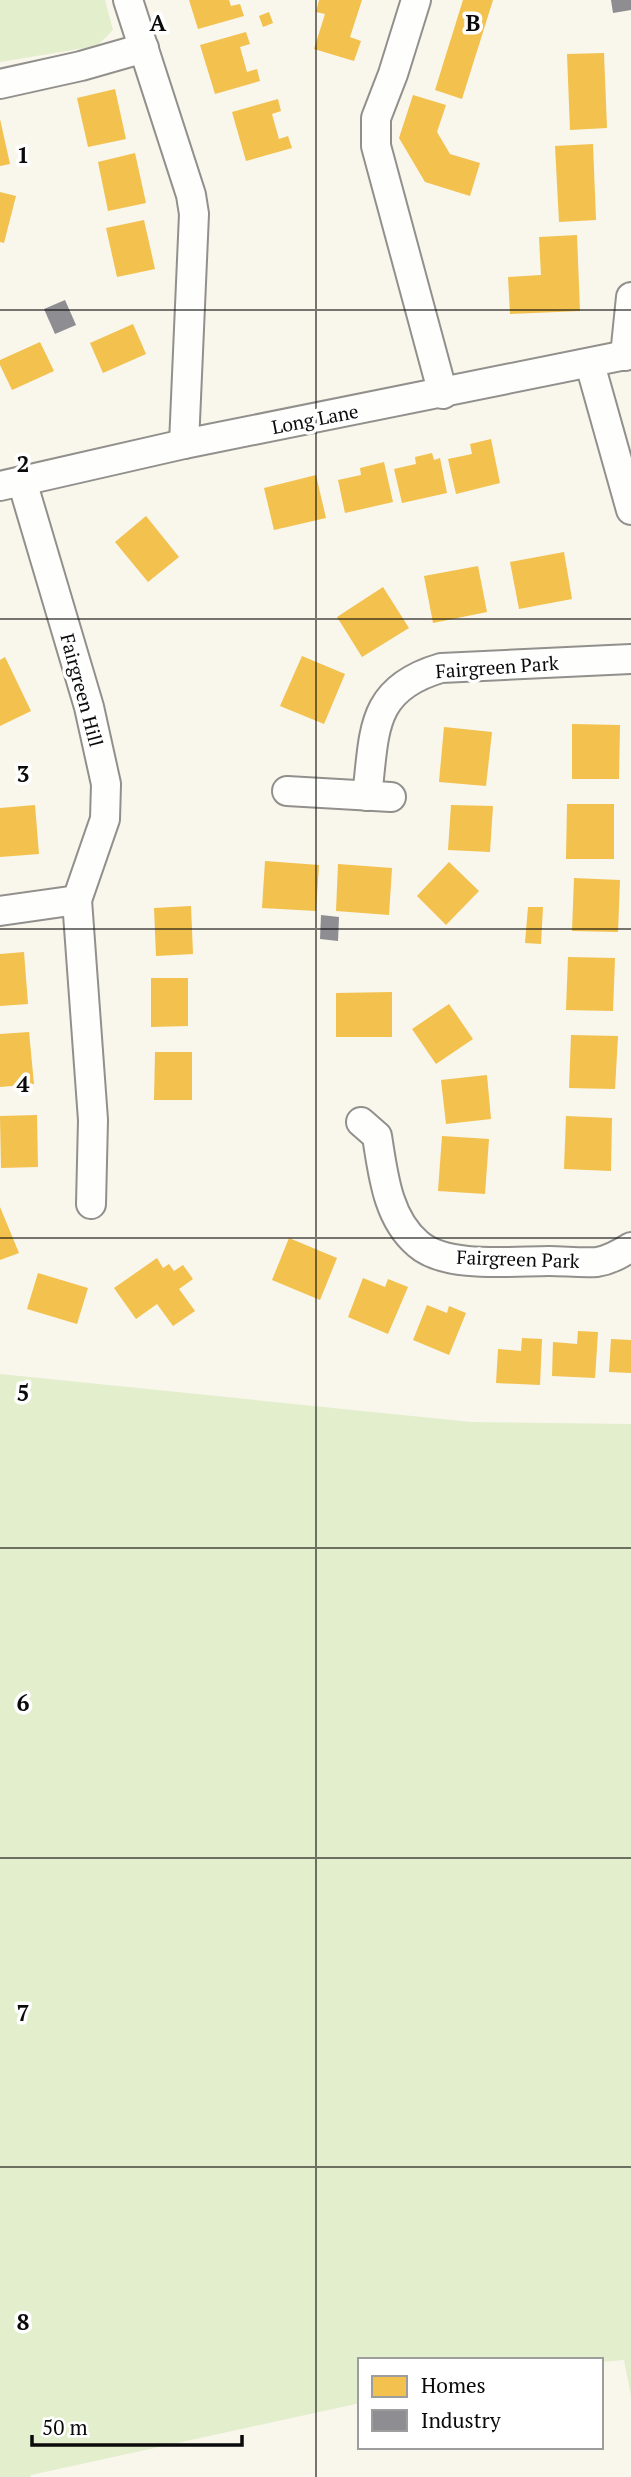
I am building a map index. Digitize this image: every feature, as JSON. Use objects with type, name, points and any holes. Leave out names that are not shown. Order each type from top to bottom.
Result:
[{"type":"street","points":[[128,0],[191,195],[194,214],[184,444]]},
{"type":"street","points":[[416,0],[376,118],[376,146],[443,394]]},
{"type":"street","points":[[0,84],[81,66],[144,48]]},
{"type":"street","points":[[628,355],[631,297]]},
{"type":"street","name":"Long Lane","points":[[11,483],[184,444],[628,355]]},
{"type":"street","points":[[590,364],[631,510]]},
{"type":"street","name":"Fairgreen Hill","points":[[11,483],[89,707],[106,784],[105,819],[77,900],[93,1120],[91,1204]]},
{"type":"street","name":"Fairgreen Park","points":[[287,791],[379,796],[374,731],[381,709],[395,691],[418,674],[441,668],[631,659]]},
{"type":"street","points":[[0,911],[77,900]]},
{"type":"street","name":"Fairgreen Park","points":[[361,1122],[377,1136],[382,1169],[400,1224],[419,1245],[440,1256],[479,1261],[598,1262],[617,1256],[631,1247]]},
{"type":"green space","points":[[0,0],[105,0],[113,30],[97,46],[0,62]]},
{"type":"green space","points":[[0,1374],[471,1422],[631,1424],[631,2396],[624,2360],[358,2358],[358,2403],[30,2477],[0,2477]]},
{"type":"building: Homes","points":[[189,0],[229,0],[231,6],[240,4],[244,16],[198,29]]},
{"type":"building: Homes","points":[[319,0],[362,0],[350,37],[361,41],[354,61],[314,49],[325,14],[316,12]]},
{"type":"building: Homes","points":[[463,0],[493,0],[462,99],[435,90]]},
{"type":"building: Homes","points":[[269,12],[273,23],[263,27],[259,16]]},
{"type":"building: Homes","points":[[246,32],[250,44],[240,47],[247,72],[257,69],[260,81],[215,94],[200,45]]},
{"type":"building: Homes","points":[[604,53],[607,128],[570,130],[567,54]]},
{"type":"building: Homes","points":[[115,89],[126,139],[88,147],[77,98]]},
{"type":"building: Homes","points":[[413,95],[446,105],[437,132],[450,154],[480,163],[470,196],[425,182],[399,138]]},
{"type":"building: Homes","points":[[278,99],[281,111],[272,114],[279,139],[288,136],[292,148],[246,161],[232,112]]},
{"type":"building: Homes","points":[[0,119],[10,164],[0,166]]},
{"type":"building: Homes","points":[[593,144],[596,220],[559,222],[555,146]]},
{"type":"building: Homes","points":[[135,153],[146,203],[108,211],[98,162]]},
{"type":"building: Homes","points":[[0,192],[16,196],[4,243],[0,242]]},
{"type":"building: Homes","points":[[144,220],[155,269],[117,277],[106,228]]},
{"type":"building: Homes","points":[[577,235],[580,311],[510,314],[508,277],[541,275],[539,237]]},
{"type":"building: Homes","points":[[133,324],[146,354],[103,373],[90,343]]},
{"type":"building: Homes","points":[[40,342],[54,371],[12,390],[0,360]]},
{"type":"building: Homes","points":[[491,439],[500,483],[456,494],[448,459],[472,454],[470,444]]},
{"type":"building: Homes","points":[[432,453],[434,460],[440,458],[447,493],[402,503],[394,469],[416,464],[415,457]]},
{"type":"building: Homes","points":[[384,462],[393,502],[345,513],[338,480],[361,475],[360,468]]},
{"type":"building: Homes","points":[[316,475],[326,518],[274,530],[264,488]]},
{"type":"building: Homes","points":[[146,516],[179,557],[148,582],[115,542]]},
{"type":"building: Homes","points":[[564,552],[572,599],[519,609],[510,562]]},
{"type":"building: Homes","points":[[478,566],[487,612],[433,623],[424,576]]},
{"type":"building: Homes","points":[[383,587],[409,628],[362,657],[337,617]]},
{"type":"building: Homes","points":[[302,656],[345,674],[324,724],[280,706]]},
{"type":"building: Homes","points":[[5,657],[31,711],[0,726],[0,660]]},
{"type":"building: Homes","points":[[572,724],[620,725],[619,779],[572,779]]},
{"type":"building: Homes","points":[[444,727],[492,732],[486,786],[439,782]]},
{"type":"building: Homes","points":[[567,804],[614,804],[614,859],[566,859]]},
{"type":"building: Homes","points":[[35,805],[39,854],[0,857],[0,808]]},
{"type":"building: Homes","points":[[451,805],[493,806],[490,852],[448,850]]},
{"type":"building: Homes","points":[[265,861],[319,865],[316,911],[262,908]]},
{"type":"building: Homes","points":[[449,862],[479,891],[446,925],[417,896]]},
{"type":"building: Homes","points":[[338,864],[392,868],[389,915],[336,911]]},
{"type":"building: Homes","points":[[574,878],[620,880],[618,932],[572,931]]},
{"type":"building: Homes","points":[[191,906],[193,954],[156,956],[154,908]]},
{"type":"building: Homes","points":[[528,907],[543,907],[541,944],[525,943]]},
{"type":"building: Homes","points":[[24,952],[28,1004],[0,1006],[0,954]]},
{"type":"building: Homes","points":[[568,957],[615,958],[613,1011],[566,1010]]},
{"type":"building: Homes","points":[[151,978],[188,978],[188,1026],[151,1027]]},
{"type":"building: Homes","points":[[392,992],[392,1037],[336,1037],[336,993]]},
{"type":"building: Homes","points":[[449,1004],[473,1039],[436,1064],[412,1029]]},
{"type":"building: Homes","points":[[29,1032],[34,1084],[0,1087],[0,1034]]},
{"type":"building: Homes","points":[[571,1035],[618,1036],[615,1089],[569,1088]]},
{"type":"building: Homes","points":[[155,1052],[192,1052],[192,1100],[154,1100]]},
{"type":"building: Homes","points":[[487,1075],[491,1119],[446,1124],[441,1080]]},
{"type":"building: Homes","points":[[37,1115],[38,1167],[1,1168],[0,1116]]},
{"type":"building: Homes","points":[[566,1116],[612,1118],[611,1171],[564,1169]]},
{"type":"building: Homes","points":[[442,1136],[489,1139],[485,1194],[438,1191]]},
{"type":"building: Homes","points":[[0,1207],[19,1253],[0,1260]]},
{"type":"building: Homes","points":[[289,1238],[337,1258],[320,1300],[272,1280]]},
{"type":"building: Homes","points":[[157,1258],[163,1268],[169,1264],[174,1271],[183,1265],[193,1279],[179,1289],[195,1311],[173,1326],[157,1304],[136,1319],[114,1288]]},
{"type":"building: Homes","points":[[38,1273],[88,1288],[77,1324],[27,1309]]},
{"type":"building: Homes","points":[[363,1278],[385,1287],[388,1279],[408,1287],[388,1334],[348,1317]]},
{"type":"building: Homes","points":[[427,1305],[447,1313],[449,1306],[466,1313],[449,1355],[413,1340]]},
{"type":"building: Homes","points":[[578,1331],[598,1332],[595,1378],[552,1376],[553,1342],[577,1344]]},
{"type":"building: Homes","points":[[522,1338],[542,1339],[540,1385],[496,1383],[498,1349],[521,1351]]},
{"type":"building: Homes","points":[[611,1339],[631,1340],[631,1373],[609,1372]]},
{"type":"building: Industry","points":[[611,0],[631,0],[631,10],[613,13]]},
{"type":"building: Industry","points":[[65,300],[76,325],[55,334],[44,309]]},
{"type":"building: Industry","points":[[321,915],[339,917],[338,941],[320,939]]}]
